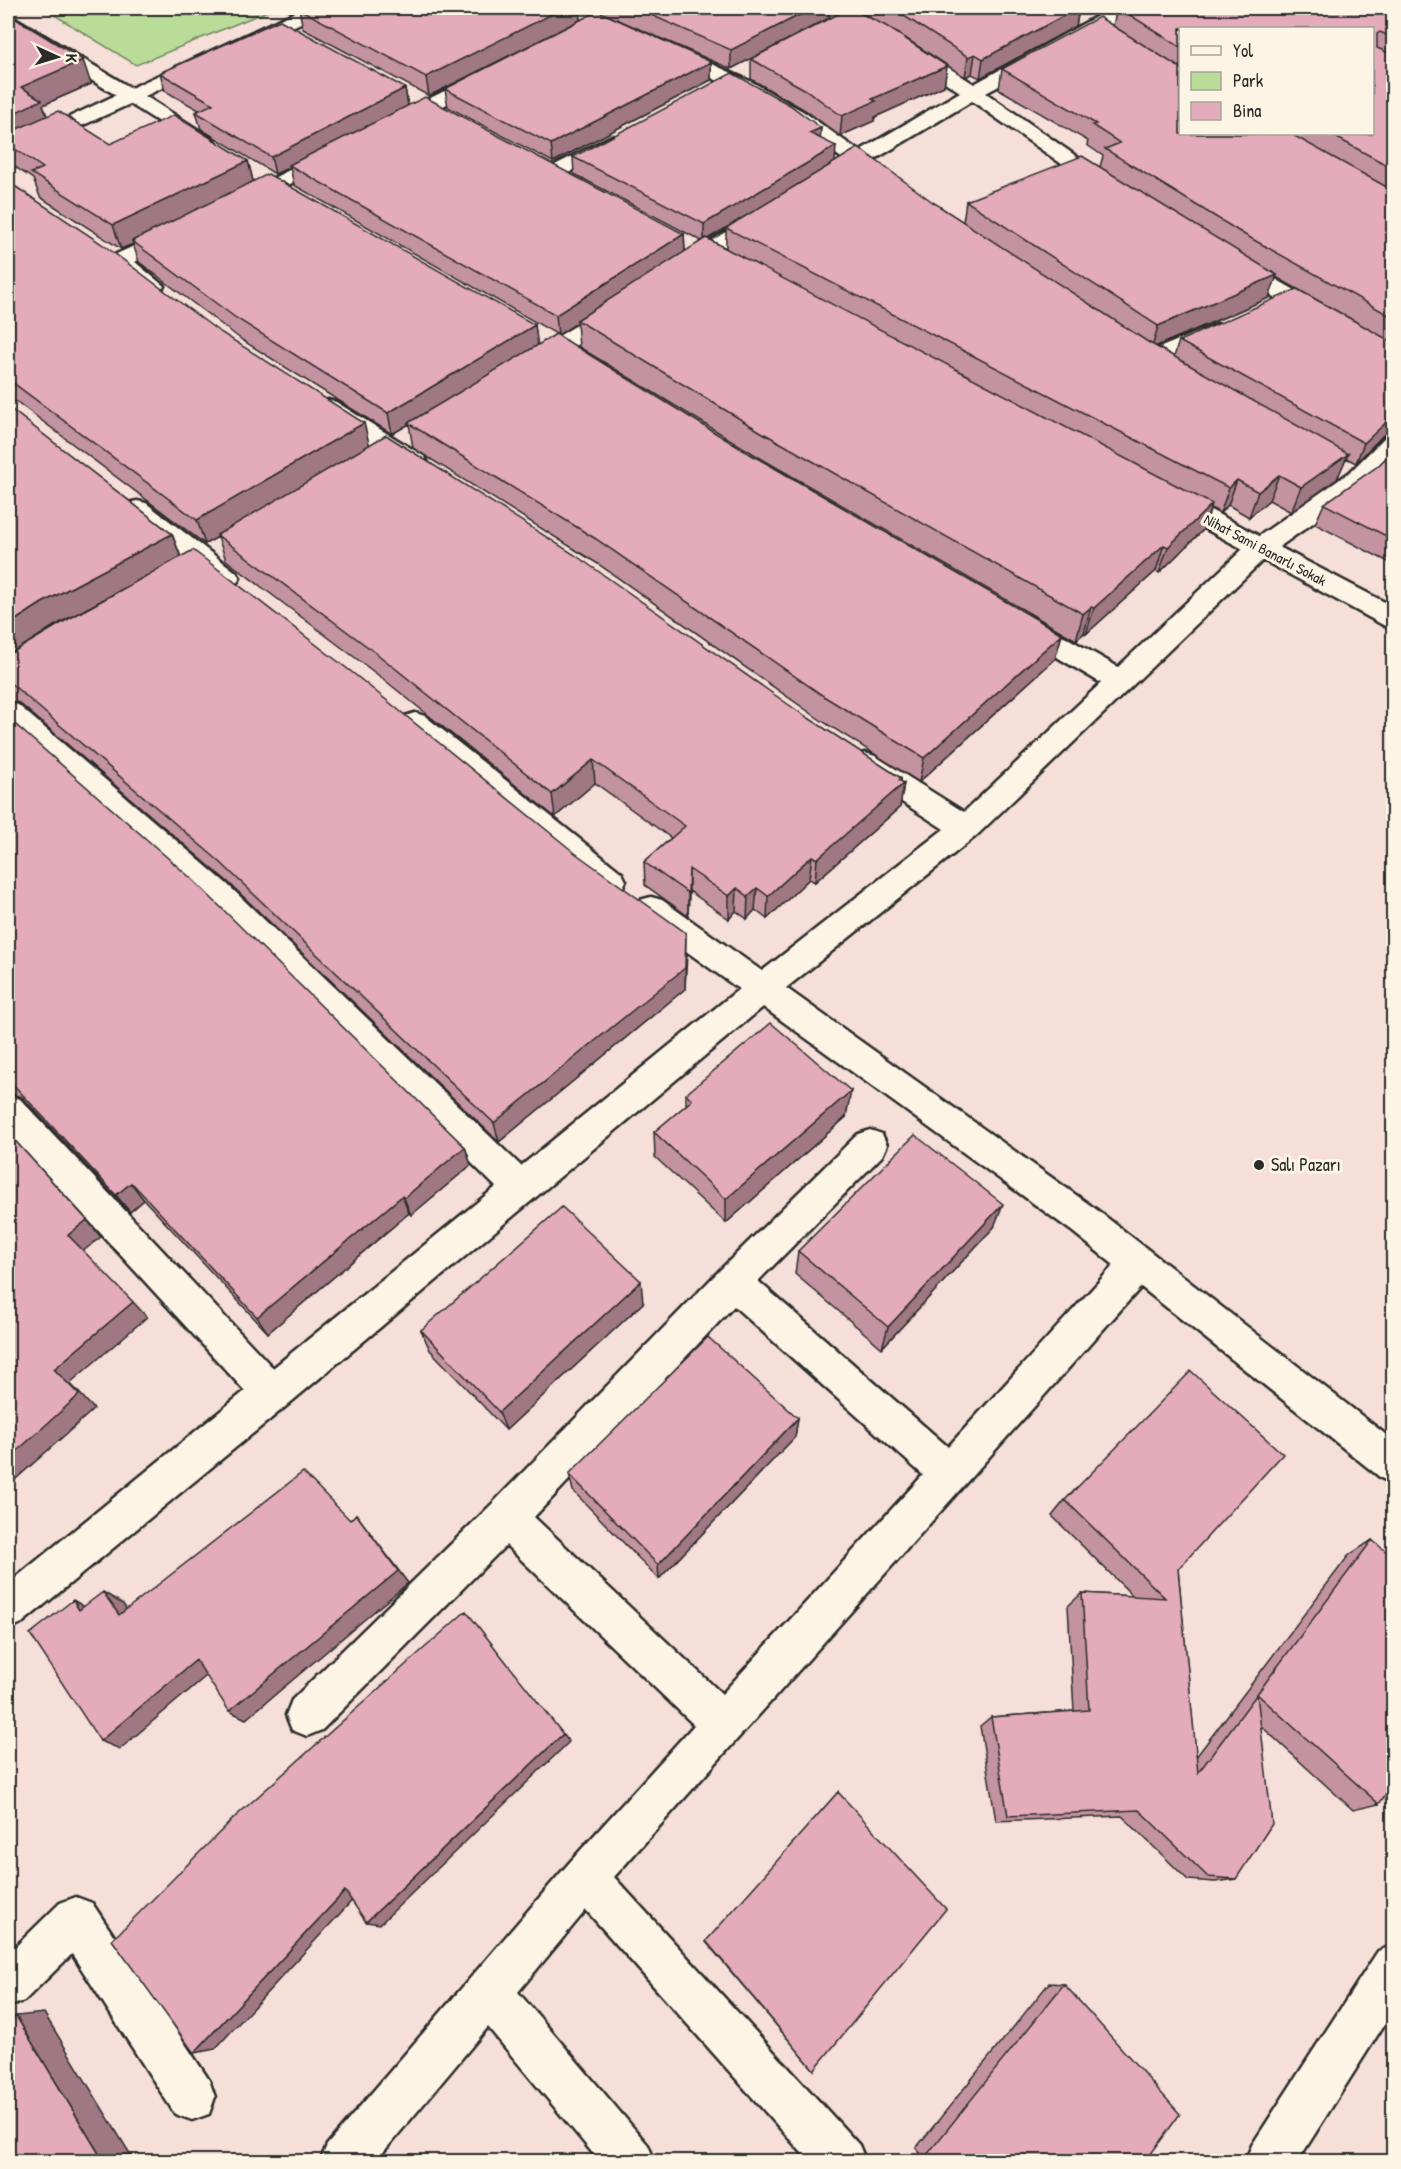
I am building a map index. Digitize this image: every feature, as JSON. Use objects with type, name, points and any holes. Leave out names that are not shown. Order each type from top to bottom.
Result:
[{"type":"street","points":[[8,153],[277,25],[318,8]]},
{"type":"street","points":[[808,190],[972,93],[1106,32],[1124,8]]},
{"type":"street","points":[[829,17],[850,17],[909,51],[1069,162],[1127,199]]},
{"type":"street","points":[[1074,17],[1106,32]]},
{"type":"street","points":[[583,19],[731,79],[797,116],[886,180]]},
{"type":"street","points":[[8,22],[226,155]]},
{"type":"street","points":[[277,25],[307,42]]},
{"type":"street","points":[[222,211],[513,63]]},
{"type":"street","points":[[710,90],[751,69]]},
{"type":"street","points":[[555,173],[627,134]]},
{"type":"street","points":[[659,283],[788,202]]},
{"type":"street","points":[[167,297],[110,255],[192,226]]},
{"type":"street","points":[[685,243],[727,264]]},
{"type":"street","points":[[1214,253],[1290,299],[1394,356]]},
{"type":"street","points":[[1269,309],[1290,299]]},
{"type":"street","points":[[509,376],[631,302]]},
{"type":"street","points":[[1150,360],[1236,323]]},
{"type":"street","points":[[537,335],[579,360]]},
{"type":"street","points":[[1130,347],[1170,372]]},
{"type":"street","points":[[313,397],[431,472]]},
{"type":"street","points":[[8,1609],[762,989],[966,828],[1261,547],[1349,473],[1394,442]]},
{"type":"street","name":"Nihat Sami Banarlı Sokak","points":[[1150,489],[1394,619]]},
{"type":"street","points":[[117,494],[249,595]]},
{"type":"street","points":[[998,610],[1120,681]]},
{"type":"street","points":[[389,702],[590,865],[1085,1221],[1394,1465]]},
{"type":"street","points":[[8,712],[216,892],[521,1189]]},
{"type":"street","points":[[850,755],[966,828]]},
{"type":"street","points":[[8,1109],[272,1394]]},
{"type":"street","points":[[307,1715],[506,1518],[733,1282],[870,1145]]},
{"type":"street","points":[[344,2162],[585,1877],[1139,1263]]},
{"type":"street","points":[[733,1282],[949,1473]]},
{"type":"street","points":[[506,1518],[723,1723]]},
{"type":"street","points":[[585,1877],[842,2162]]},
{"type":"street","points":[[8,1985],[76,1918],[192,2097]]},
{"type":"street","points":[[1269,2162],[1394,1967]]},
{"type":"street","points":[[489,1993],[631,2162]]},
{"type":"green space","points":[[43,8],[275,8],[136,65]]},
{"type":"building","points":[[564,8],[426,77],[299,9]]},
{"type":"building","points":[[635,8],[813,8],[731,50]]},
{"type":"building","points":[[850,8],[886,26],[947,66],[872,99],[876,101],[842,116],[806,90],[751,59]]},
{"type":"building","points":[[889,8],[1078,8],[983,59],[975,54],[968,57]]},
{"type":"building","points":[[1119,8],[1299,8],[1305,10],[1394,8],[1394,38],[1380,32],[1377,34],[1377,48],[1394,55],[1394,169],[1332,135],[1374,135],[1374,27],[1179,27],[1179,46]]},
{"type":"building","points":[[598,11],[711,62],[551,144],[445,89]]},
{"type":"building","points":[[8,14],[83,60],[21,87],[42,100],[8,116]]},
{"type":"building","points":[[1099,17],[1179,67],[1179,135],[1293,135],[1394,191],[1394,318],[1245,235],[1105,149],[1120,143],[1092,125],[1096,124],[1002,69]]},
{"type":"building","points":[[280,20],[405,88],[271,157],[196,112],[213,104],[160,73]]},
{"type":"building","points":[[732,73],[790,105],[821,128],[809,133],[836,146],[704,224],[573,157]]},
{"type":"building","points":[[425,97],[684,234],[556,315],[289,165]]},
{"type":"building","points":[[58,111],[110,144],[174,115],[248,161],[113,225],[31,173],[43,168],[8,144],[8,133]]},
{"type":"building","points":[[858,148],[934,203],[1148,342],[1348,454],[1301,487],[1279,475],[1258,492],[1237,480],[1229,488],[726,228]]},
{"type":"building","points":[[1082,156],[1277,275],[1158,326],[966,201]]},
{"type":"building","points":[[268,174],[535,325],[388,413],[236,318],[132,241]]},
{"type":"building","points":[[10,183],[102,244],[217,330],[364,423],[197,520],[8,379],[8,184]]},
{"type":"building","points":[[706,238],[1212,504],[1168,547],[1164,545],[1094,608],[1091,607],[1083,614],[763,433],[577,320]]},
{"type":"building","points":[[1297,289],[1394,343],[1394,415],[1364,443],[1179,341]]},
{"type":"building","points":[[556,334],[743,450],[1062,634],[924,758],[825,697],[596,539],[408,423]]},
{"type":"building","points":[[8,407],[172,534],[42,603],[8,625]]},
{"type":"building","points":[[386,435],[575,555],[802,714],[901,778],[899,780],[904,783],[817,859],[812,856],[768,896],[757,888],[748,896],[737,888],[729,896],[689,869],[688,893],[644,862],[685,826],[593,760],[552,794],[376,653],[217,535]]},
{"type":"building","points":[[1394,450],[1394,540],[1324,504],[1378,466]]},
{"type":"building","points":[[193,550],[353,673],[575,853],[686,933],[685,968],[494,1123],[219,861],[8,681],[8,655]]},
{"type":"building","points":[[8,718],[193,880],[465,1147],[404,1198],[402,1196],[257,1317],[134,1185],[131,1183],[116,1195],[8,1079]]},
{"type":"building","points":[[771,1023],[851,1091],[726,1199],[654,1132],[692,1100],[686,1094]]},
{"type":"building","points":[[8,1133],[87,1220],[68,1235],[133,1302],[54,1369],[79,1395],[8,1459]]},
{"type":"building","points":[[915,1135],[1003,1204],[888,1327],[798,1251]]},
{"type":"building","points":[[562,1207],[641,1281],[499,1412],[421,1330]]},
{"type":"building","points":[[708,1337],[798,1418],[658,1565],[569,1474]]},
{"type":"building","points":[[1191,1371],[1283,1454],[1178,1569],[1198,1773],[1257,1694],[1272,1824],[1236,1879],[1208,1877],[1139,1810],[1008,1816],[991,1717],[1089,1710],[1082,1593],[1165,1598],[1065,1500]]},
{"type":"building","points":[[303,1472],[350,1520],[356,1514],[398,1571],[229,1711],[196,1660],[100,1741],[30,1634],[73,1600],[79,1610],[103,1592],[119,1615]]},
{"type":"building","points":[[1372,1540],[1394,1558],[1394,1782],[1379,1804],[1257,1694]]},
{"type":"building","points":[[466,1611],[563,1734],[366,1922],[345,1891],[194,2053],[112,1940],[236,1816]]},
{"type":"building","points":[[838,1792],[946,1909],[814,2070],[706,1941]]},
{"type":"building","points":[[1064,1984],[1180,2114],[1145,2162],[930,2162],[926,2156]]},
{"type":"building","points":[[16,2016],[104,2162],[8,2162],[8,2024]]},
{"type":"place","name":"Salı Pazarı","points":[[1259,1165]]}]
